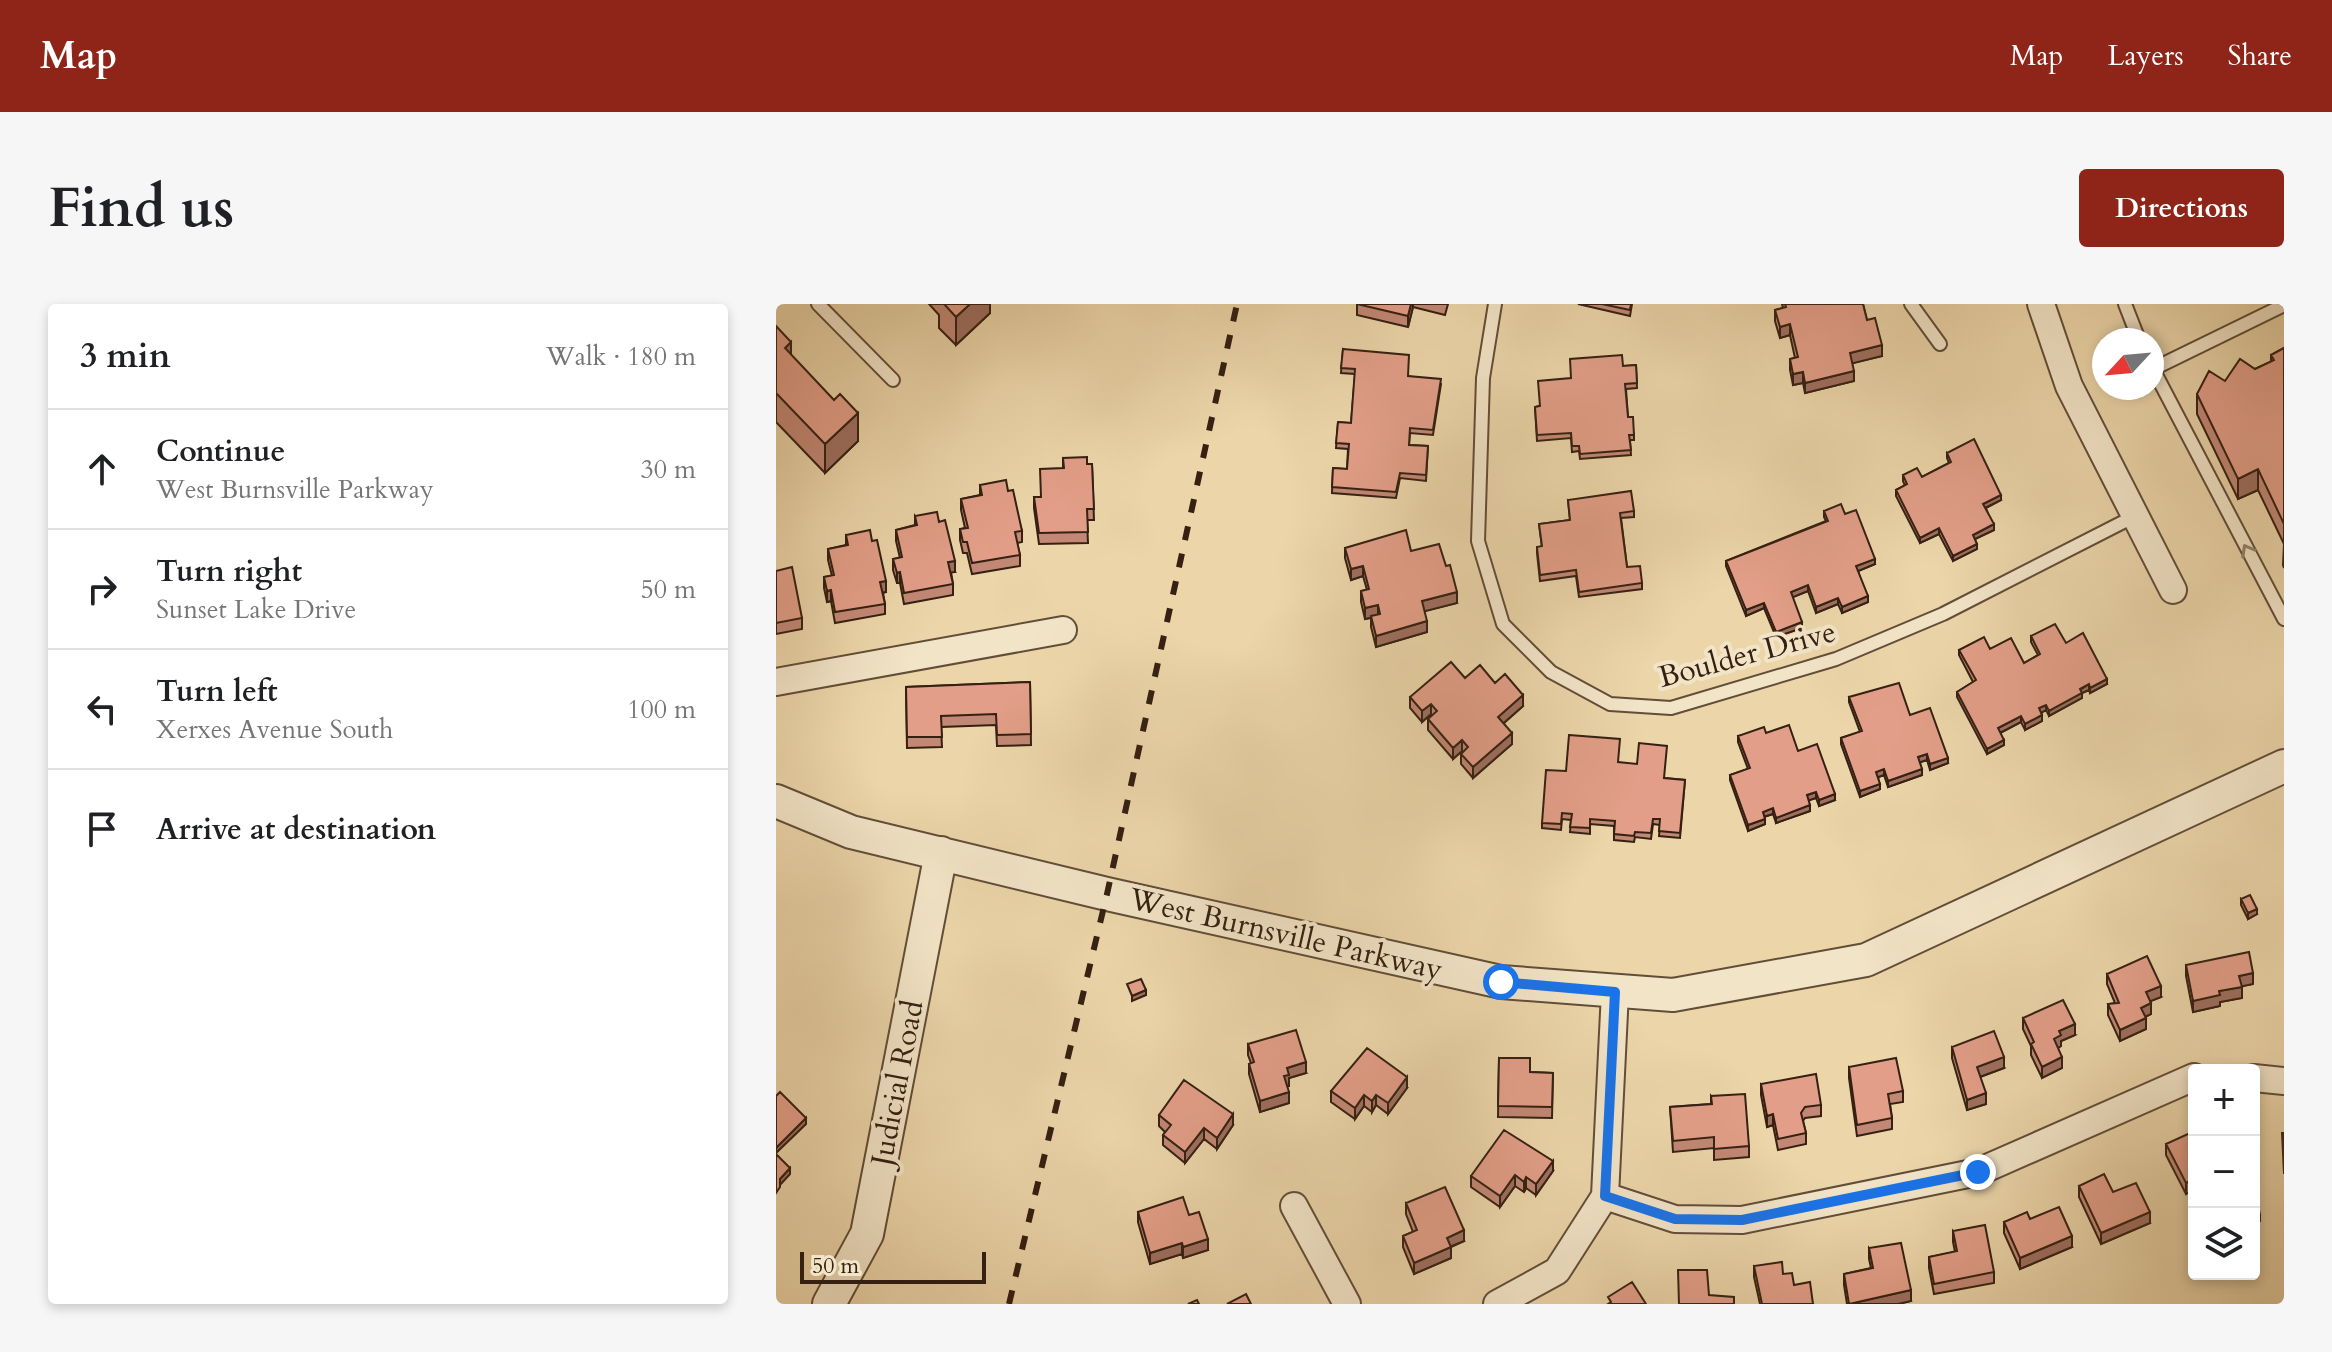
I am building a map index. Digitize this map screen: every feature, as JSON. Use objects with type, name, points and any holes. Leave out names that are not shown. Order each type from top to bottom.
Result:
[{"type":"street","points":[[2041,304],[2069,386],[2173,590]]},
{"type":"street","points":[[776,682],[1063,630]]},
{"type":"street","name":"West Burnsville Parkway","points":[[776,801],[851,832],[1107,894],[1501,982],[1673,995],[1866,960],[2284,766]]},
{"type":"street","name":"Judicial Road","points":[[829,1304],[867,1234],[941,853]]},
{"type":"street","points":[[1497,1304],[1557,1271],[1605,1196],[1615,992]]},
{"type":"street","points":[[2260,1079],[2284,1081]]},
{"type":"street","points":[[1605,1196],[1675,1219],[1742,1220],[1978,1172],[2188,1080]]},
{"type":"street","points":[[1294,1206],[1347,1304]]},
{"type":"lane","points":[[818,304],[893,380]]},
{"type":"lane","name":"Boulder Drive","points":[[1495,304],[1483,378],[1478,541],[1482,555],[1503,624],[1551,672],[1610,704],[1671,708],[1836,659],[1943,614],[2135,516]]},
{"type":"lane","points":[[1911,304],[1940,344]]},
{"type":"lane","points":[[2125,304],[2134,328]]},
{"type":"lane","points":[[2164,362],[2284,305]]},
{"type":"lane","points":[[2164,391],[2284,619]]},
{"type":"building","points":[[944,304],[970,304],[956,317]]},
{"type":"building","points":[[1357,304],[1411,304],[1408,316]]},
{"type":"building","points":[[1602,304],[1631,304],[1630,310]]},
{"type":"building","points":[[1785,304],[1863,304],[1867,320],[1875,318],[1882,345],[1850,353],[1854,371],[1805,383],[1803,372],[1793,374],[1790,359],[1798,357],[1790,324],[1780,327],[1775,310],[1786,307]]},
{"type":"building","points":[[776,326],[791,342],[785,348],[834,400],[840,394],[858,413],[825,444],[776,393]]},
{"type":"building","points":[[2284,348],[2284,524],[2258,469],[2238,479],[2197,394],[2209,371],[2225,381],[2240,359],[2255,369],[2274,360],[2271,355]]},
{"type":"building","points":[[1343,349],[1409,355],[1408,376],[1441,379],[1433,430],[1410,428],[1409,445],[1428,446],[1426,475],[1400,473],[1396,492],[1332,487],[1333,468],[1347,469],[1349,444],[1336,443],[1338,422],[1351,423],[1355,369],[1341,368]]},
{"type":"building","points":[[1622,355],[1623,366],[1636,365],[1637,383],[1625,384],[1628,417],[1633,417],[1634,435],[1629,435],[1631,450],[1580,454],[1579,446],[1572,446],[1571,433],[1537,435],[1535,407],[1540,406],[1538,381],[1571,378],[1570,359]]},
{"type":"building","points":[[1974,439],[2001,495],[1983,504],[1994,524],[1973,535],[1977,544],[1953,556],[1939,528],[1920,538],[1896,490],[1907,484],[1903,475],[1917,468],[1922,477],[1951,462],[1947,453]]},
{"type":"building","points":[[1087,457],[1087,464],[1092,464],[1094,509],[1087,509],[1088,532],[1039,533],[1034,497],[1041,497],[1040,469],[1064,468],[1063,458]]},
{"type":"building","points":[[1006,480],[1008,491],[1013,490],[1022,531],[1015,532],[1020,555],[972,563],[960,529],[968,528],[961,499],[982,495],[980,485]]},
{"type":"building","points":[[1631,491],[1634,511],[1620,513],[1627,567],[1640,566],[1642,583],[1579,592],[1576,570],[1540,575],[1537,547],[1542,546],[1539,524],[1570,520],[1568,500]]},
{"type":"building","points":[[1841,504],[1845,514],[1856,510],[1875,559],[1856,566],[1868,596],[1842,607],[1838,598],[1816,607],[1808,585],[1791,592],[1802,622],[1776,632],[1764,603],[1746,610],[1726,561],[1828,521],[1824,511]]},
{"type":"building","points":[[937,512],[939,522],[945,520],[955,561],[948,562],[953,584],[904,593],[900,572],[897,573],[893,559],[902,557],[896,530],[917,525],[915,516]]},
{"type":"building","points":[[870,530],[872,541],[877,540],[886,581],[880,582],[885,604],[835,612],[831,590],[827,591],[824,577],[834,575],[828,549],[848,545],[846,535]]},
{"type":"building","points":[[1406,530],[1411,551],[1439,544],[1446,566],[1450,565],[1457,592],[1422,601],[1427,621],[1376,636],[1371,616],[1380,614],[1378,605],[1365,608],[1361,591],[1369,589],[1363,566],[1351,569],[1345,548]]},
{"type":"building","points":[[792,567],[802,618],[776,623],[776,571]]},
{"type":"building","points":[[2055,624],[2066,643],[2083,633],[2107,679],[2090,688],[2089,684],[2080,689],[2082,693],[2049,711],[2046,705],[2039,708],[2042,715],[2025,724],[2021,716],[1998,728],[2004,740],[1987,749],[1957,692],[1976,680],[1959,650],[1984,637],[1990,649],[2011,638],[2024,663],[2040,654],[2031,636]]},
{"type":"building","points":[[1451,662],[1465,678],[1480,665],[1495,683],[1505,674],[1523,695],[1498,717],[1512,733],[1473,767],[1461,754],[1468,747],[1462,740],[1453,748],[1428,719],[1437,711],[1431,704],[1422,711],[1410,697]]},
{"type":"building","points":[[1030,682],[1031,734],[997,735],[996,714],[941,716],[942,737],[907,737],[906,687]]},
{"type":"building","points":[[1899,683],[1910,715],[1930,708],[1948,758],[1930,764],[1927,754],[1918,757],[1922,769],[1888,781],[1884,769],[1876,772],[1880,784],[1860,791],[1841,738],[1862,731],[1849,697]]},
{"type":"building","points":[[1789,725],[1798,751],[1817,744],[1835,794],[1819,800],[1816,792],[1807,795],[1810,805],[1776,818],[1773,808],[1763,812],[1765,819],[1748,825],[1730,775],[1750,768],[1738,736],[1764,727],[1766,733]]},
{"type":"building","points":[[1569,735],[1620,739],[1618,762],[1637,764],[1639,743],[1667,746],[1664,778],[1685,780],[1680,833],[1659,831],[1660,819],[1653,819],[1651,833],[1635,832],[1634,836],[1614,834],[1615,821],[1590,819],[1590,828],[1570,827],[1572,814],[1562,813],[1561,824],[1542,823],[1546,770],[1566,771]]},
{"type":"building","points":[[2250,895],[2257,909],[2248,913],[2241,899]]},
{"type":"building","points":[[2249,952],[2253,973],[2239,976],[2242,987],[2219,991],[2220,995],[2193,1001],[2186,965]]},
{"type":"building","points":[[2147,956],[2161,986],[2146,992],[2151,1003],[2141,1008],[2146,1018],[2120,1030],[2108,1004],[2119,1003],[2107,974]]},
{"type":"building","points":[[1141,979],[1146,990],[1132,996],[1127,984]]},
{"type":"building","points":[[2063,1000],[2075,1024],[2059,1031],[2061,1035],[2054,1039],[2062,1057],[2042,1067],[2023,1018]]},
{"type":"building","points":[[1296,1030],[1306,1062],[1287,1068],[1289,1075],[1284,1076],[1289,1092],[1260,1101],[1249,1064],[1254,1062],[1248,1044]]},
{"type":"building","points":[[1994,1031],[2004,1057],[1977,1067],[1986,1093],[1967,1100],[1952,1047]]},
{"type":"building","points":[[1367,1048],[1407,1077],[1388,1103],[1376,1095],[1372,1101],[1364,1095],[1355,1108],[1331,1091]]},
{"type":"building","points":[[1499,1058],[1530,1058],[1530,1072],[1553,1073],[1552,1107],[1498,1106]]},
{"type":"building","points":[[1896,1058],[1903,1091],[1888,1094],[1892,1118],[1857,1125],[1849,1067]]},
{"type":"building","points":[[1816,1074],[1821,1105],[1805,1107],[1801,1113],[1806,1133],[1778,1139],[1773,1114],[1767,1116],[1761,1084]]},
{"type":"building","points":[[1184,1080],[1233,1114],[1217,1138],[1204,1128],[1185,1152],[1163,1135],[1171,1125],[1159,1115]]},
{"type":"building","points":[[780,1092],[806,1118],[776,1148],[776,1096]]},
{"type":"building","points":[[1745,1094],[1749,1146],[1714,1149],[1714,1137],[1673,1141],[1670,1107],[1712,1104],[1711,1096]]},
{"type":"building","points":[[1504,1130],[1553,1161],[1536,1184],[1526,1177],[1524,1182],[1515,1175],[1500,1196],[1471,1176]]},
{"type":"building","points":[[2282,1133],[2284,1133],[2284,1174]]},
{"type":"building","points":[[2188,1134],[2188,1182],[2186,1183],[2166,1144]]},
{"type":"building","points":[[776,1154],[790,1168],[780,1179],[776,1193]]},
{"type":"building","points":[[2104,1174],[2113,1192],[2136,1183],[2150,1212],[2101,1233],[2079,1186]]},
{"type":"building","points":[[1445,1187],[1464,1230],[1447,1238],[1451,1247],[1414,1263],[1403,1236],[1417,1230],[1406,1203]]},
{"type":"building","points":[[1183,1197],[1189,1215],[1199,1212],[1208,1239],[1150,1253],[1138,1212]]},
{"type":"building","points":[[2059,1207],[2072,1236],[2020,1258],[2004,1222],[2027,1212],[2030,1219]]},
{"type":"building","points":[[1985,1225],[1994,1272],[1934,1284],[1929,1257],[1957,1251],[1953,1231]]},
{"type":"building","points":[[1901,1243],[1911,1290],[1849,1304],[1844,1274],[1873,1268],[1869,1248]]},
{"type":"building","points":[[1782,1262],[1783,1274],[1792,1273],[1794,1285],[1810,1282],[1813,1304],[1762,1304],[1754,1266]]},
{"type":"building","points":[[1678,1270],[1707,1270],[1709,1295],[1734,1297],[1734,1304],[1679,1304]]},
{"type":"building","points":[[1632,1282],[1646,1304],[1608,1304],[1611,1302],[1608,1297]]},
{"type":"building","points":[[1246,1294],[1251,1304],[1227,1304]]},
{"type":"railway","points":[[1009,1304],[1107,894],[1237,304]]},
{"type":"route","points":[[1501,982],[1615,992],[1605,1196],[1675,1219],[1742,1220],[1978,1172]]}]
